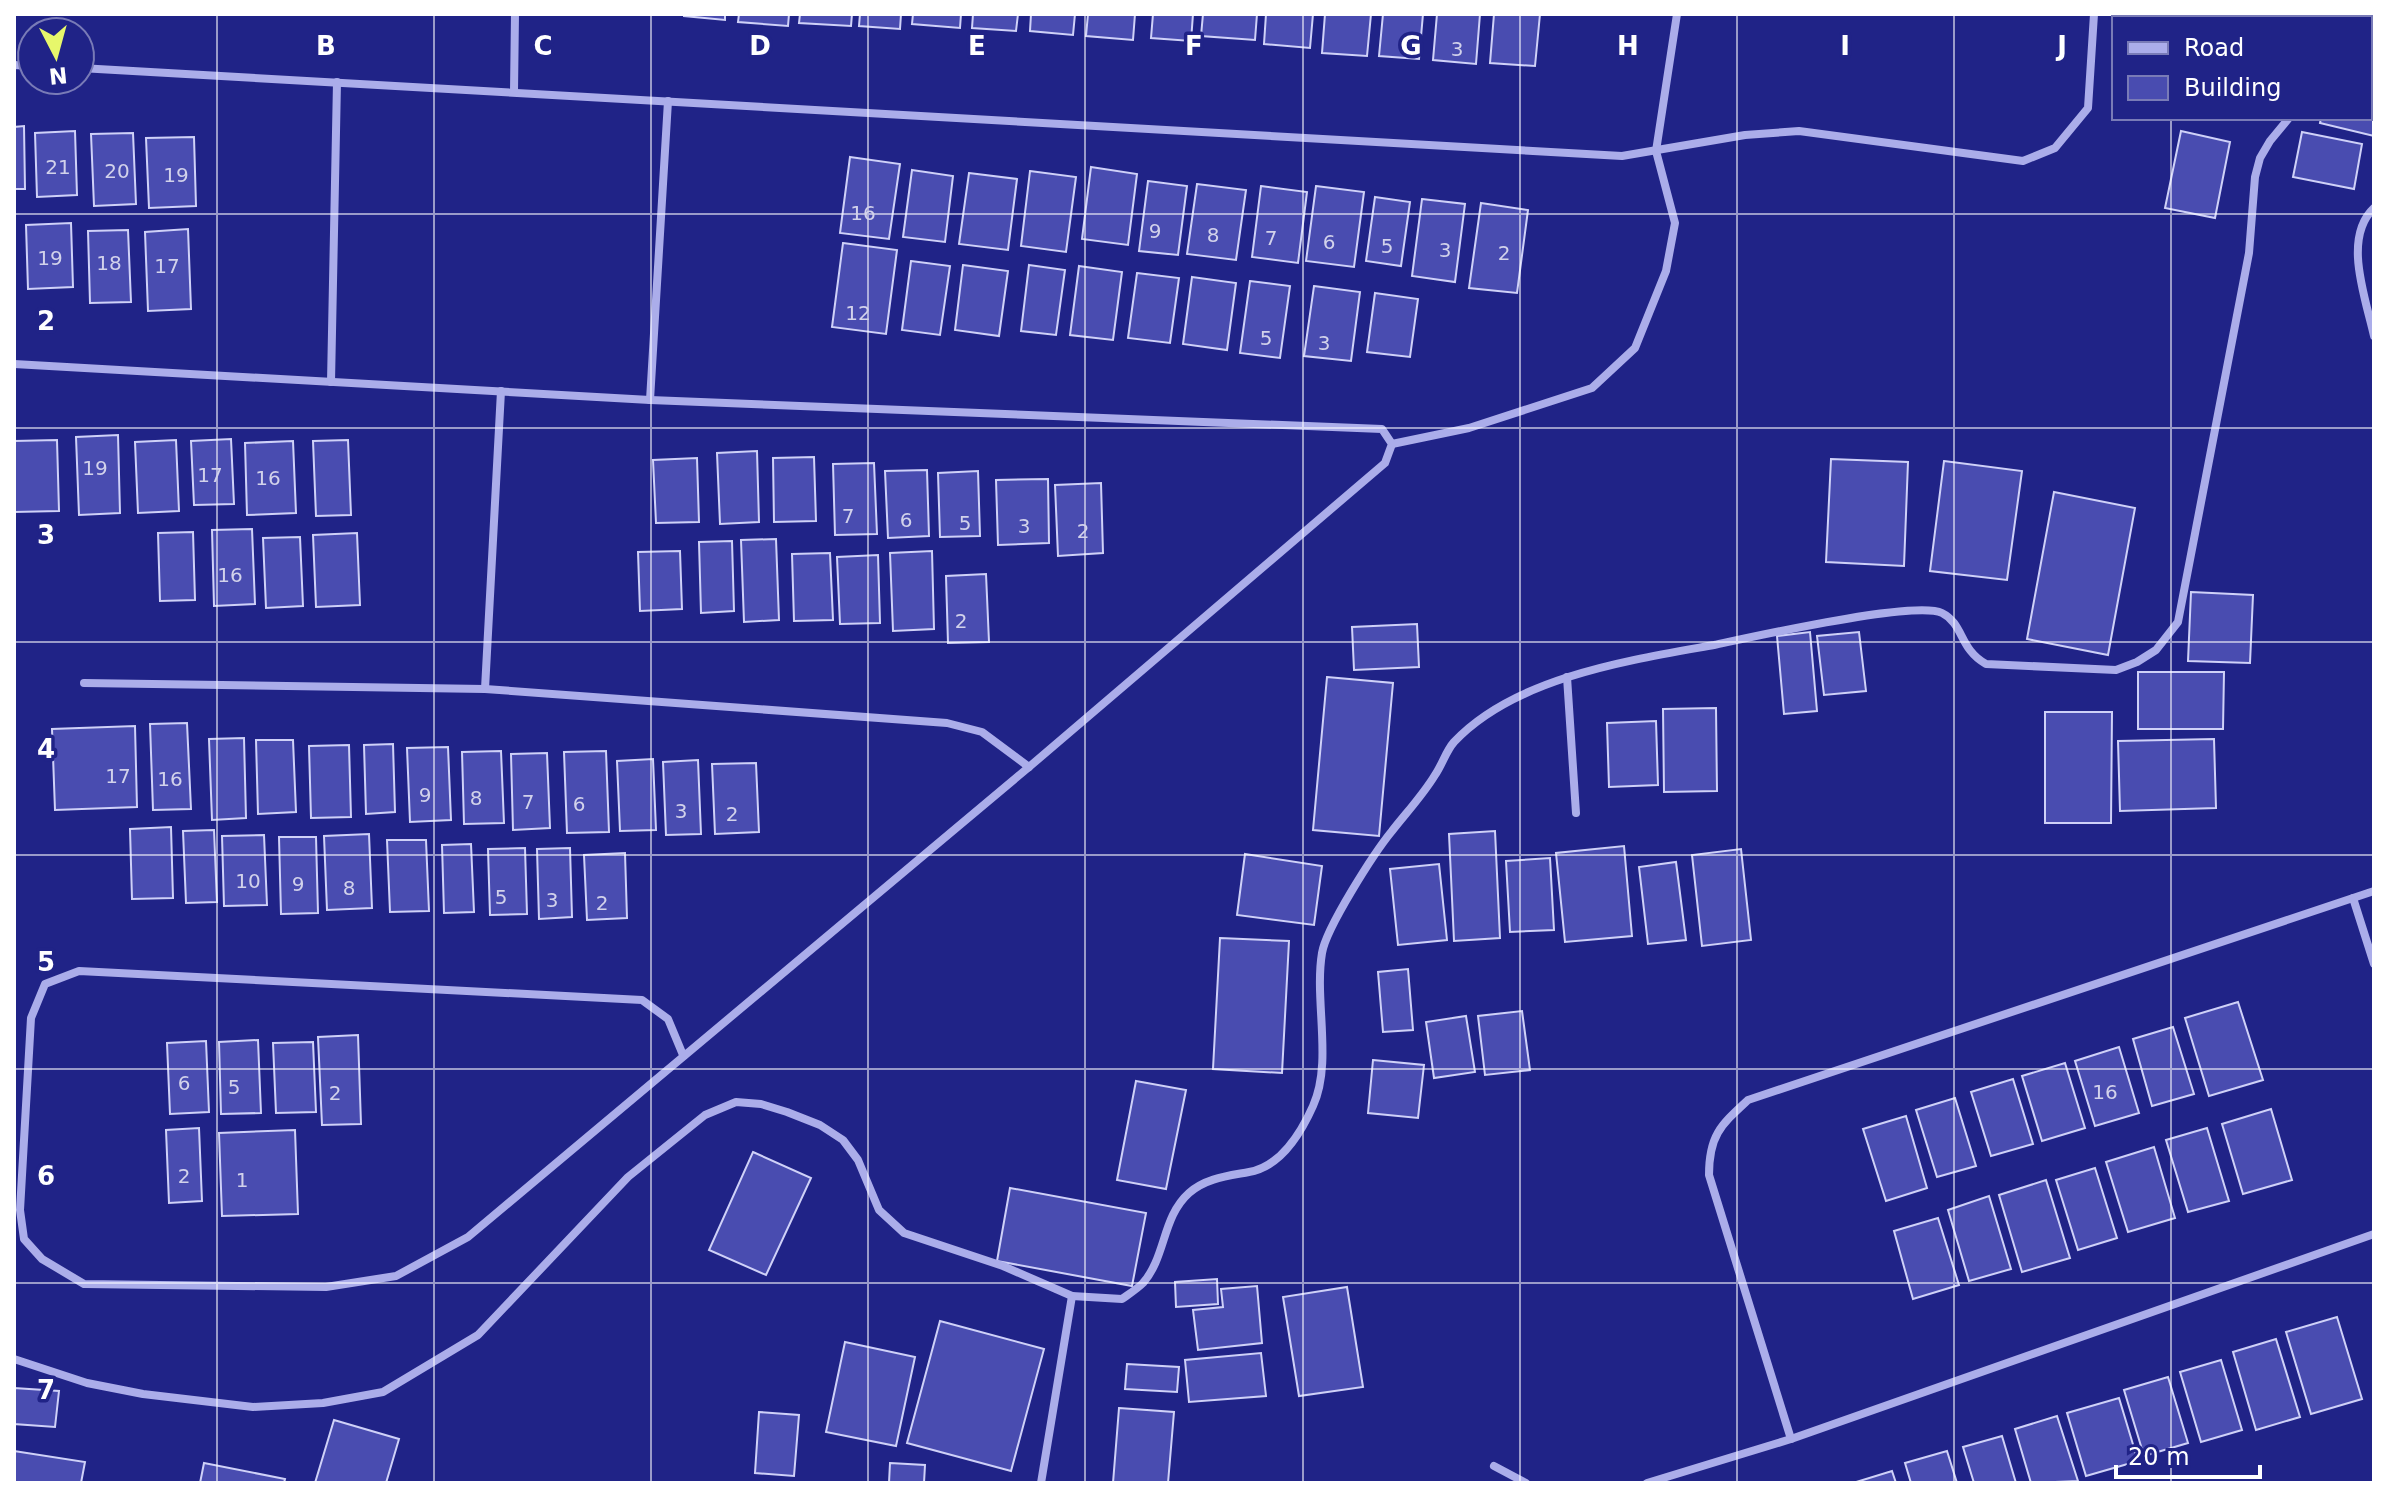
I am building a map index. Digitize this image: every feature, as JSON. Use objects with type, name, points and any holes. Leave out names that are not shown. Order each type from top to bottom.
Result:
[{"type":"street","points":[[514,91],[515,14]]},
{"type":"street","points":[[1392,444],[1469,428],[1592,388],[1635,348],[1666,271],[1675,223],[1656,151],[1677,14]]},
{"type":"street","points":[[96,69],[1622,156],[1745,135],[1799,131],[2023,161],[2055,148],[2088,108],[2094,14]]},
{"type":"street","points":[[331,382],[337,82]]},
{"type":"street","points":[[650,400],[668,101]]},
{"type":"street","points":[[14,1359],[87,1383],[143,1394],[253,1407],[323,1403],[383,1392],[478,1335],[628,1177],[705,1115],[736,1102],[761,1104],[787,1112],[820,1125],[843,1140],[858,1160],[879,1210],[904,1233],[1003,1266],[1072,1296],[1122,1299],[1143,1283],[1157,1259],[1170,1218],[1190,1192],[1219,1176],[1253,1172],[1288,1150],[1315,1104],[1323,1055],[1319,989],[1322,950],[1380,845],[1434,777],[1452,744],[1492,710],[1567,677],[1673,652],[1886,612],[1928,609],[1942,613],[1953,621],[1970,653],[1986,664],[2116,670],[2156,650],[2178,622],[2249,253],[2255,177],[2265,149],[2287,120]]},
{"type":"street","points":[[2374,208],[2363,218],[2358,257],[2374,336]]},
{"type":"street","points":[[14,364],[650,400],[1348,427],[1382,429],[1392,444]]},
{"type":"street","points":[[485,689],[501,391]]},
{"type":"street","points":[[683,1055],[668,1019],[642,1000],[79,971],[45,984],[31,1018],[20,1210],[24,1239],[42,1259],[84,1284],[326,1287],[396,1276],[468,1237],[1029,767],[1385,463],[1392,444]]},
{"type":"street","points":[[1567,677],[1576,813]]},
{"type":"street","points":[[84,683],[485,689],[947,723],[982,732],[1029,767]]},
{"type":"street","points":[[1791,1439],[1709,1175],[1709,1151],[1719,1127],[1748,1100],[2374,891]]},
{"type":"street","points":[[2353,898],[2374,964]]},
{"type":"street","points":[[1647,1483],[1791,1439],[2374,1234]]},
{"type":"street","points":[[1041,1483],[1072,1296]]},
{"type":"street","points":[[1494,1466],[1526,1483]]},
{"type":"building","points":[[725,14],[725,20],[684,16]]},
{"type":"building","points":[[739,14],[789,14],[788,26],[738,22]]},
{"type":"building","points":[[800,14],[852,14],[851,26],[799,23]]},
{"type":"building","points":[[860,14],[901,14],[900,29],[859,26]]},
{"type":"building","points":[[913,14],[961,14],[960,28],[912,24]]},
{"type":"building","points":[[973,14],[1018,14],[1016,31],[972,28]]},
{"type":"building","points":[[1031,14],[1075,14],[1073,35],[1030,31]]},
{"type":"building","points":[[1088,14],[1135,14],[1133,40],[1086,36]]},
{"type":"building","points":[[1153,14],[1193,14],[1191,41],[1151,38]]},
{"type":"building","points":[[1203,14],[1257,14],[1255,40],[1201,36]]},
{"type":"building","points":[[1266,14],[1313,14],[1310,48],[1264,44]]},
{"type":"building","points":[[1325,14],[1371,14],[1367,56],[1322,53]]},
{"type":"building","points":[[1383,14],[1423,14],[1419,59],[1379,56]]},
{"type":"building","points":[[1437,14],[1480,14],[1476,64],[1433,60]]},
{"type":"building","points":[[1494,14],[1540,14],[1535,66],[1490,63]]},
{"type":"building","points":[[2374,14],[2374,43],[2372,16],[2342,16]]},
{"type":"building","points":[[2374,56],[2374,136],[2320,123],[2321,120],[2372,120]]},
{"type":"building","points":[[24,126],[25,189],[14,189],[14,127]]},
{"type":"building","points":[[75,131],[77,195],[37,197],[35,133]]},
{"type":"building","points":[[2181,131],[2230,142],[2215,218],[2165,208]]},
{"type":"building","points":[[2302,132],[2362,144],[2354,189],[2293,177]]},
{"type":"building","points":[[133,133],[136,204],[94,206],[91,134]]},
{"type":"building","points":[[194,137],[196,206],[149,208],[146,138]]},
{"type":"building","points":[[850,157],[900,164],[889,239],[840,233]]},
{"type":"building","points":[[1091,167],[1137,174],[1128,245],[1082,239]]},
{"type":"building","points":[[912,170],[953,176],[945,242],[903,237]]},
{"type":"building","points":[[1030,171],[1076,177],[1066,252],[1021,246]]},
{"type":"building","points":[[969,173],[1017,179],[1008,250],[959,244]]},
{"type":"building","points":[[1148,181],[1187,186],[1178,255],[1139,251]]},
{"type":"building","points":[[1197,184],[1246,190],[1236,260],[1187,254]]},
{"type":"building","points":[[1261,186],[1307,192],[1298,263],[1252,257]]},
{"type":"building","points":[[1316,186],[1364,192],[1354,267],[1306,261]]},
{"type":"building","points":[[1375,197],[1410,202],[1401,266],[1366,261]]},
{"type":"building","points":[[1422,199],[1465,204],[1455,282],[1412,276]]},
{"type":"building","points":[[1481,203],[1528,210],[1517,293],[1469,288]]},
{"type":"building","points":[[71,223],[73,287],[28,289],[26,225]]},
{"type":"building","points":[[188,229],[191,309],[148,311],[145,232]]},
{"type":"building","points":[[128,230],[131,302],[90,303],[88,231]]},
{"type":"building","points":[[843,243],[897,250],[886,334],[832,327]]},
{"type":"building","points":[[911,261],[950,266],[940,335],[902,330]]},
{"type":"building","points":[[963,265],[1008,271],[999,336],[955,330]]},
{"type":"building","points":[[1029,265],[1065,270],[1056,335],[1021,331]]},
{"type":"building","points":[[1079,266],[1122,272],[1113,340],[1070,335]]},
{"type":"building","points":[[1137,273],[1179,278],[1170,343],[1128,338]]},
{"type":"building","points":[[1192,277],[1236,283],[1227,350],[1183,344]]},
{"type":"building","points":[[1250,281],[1290,286],[1280,358],[1240,353]]},
{"type":"building","points":[[1314,286],[1360,292],[1351,361],[1304,356]]},
{"type":"building","points":[[1375,293],[1418,299],[1410,357],[1367,352]]},
{"type":"building","points":[[118,435],[120,513],[79,515],[76,437]]},
{"type":"building","points":[[231,439],[234,504],[194,505],[191,441]]},
{"type":"building","points":[[57,440],[59,511],[14,512],[14,441]]},
{"type":"building","points":[[176,440],[179,511],[138,513],[135,442]]},
{"type":"building","points":[[348,440],[351,515],[316,516],[313,441]]},
{"type":"building","points":[[293,441],[296,513],[247,515],[245,443]]},
{"type":"building","points":[[757,451],[759,522],[720,524],[717,453]]},
{"type":"building","points":[[814,457],[816,521],[774,522],[773,458]]},
{"type":"building","points":[[697,458],[699,522],[656,523],[653,460]]},
{"type":"building","points":[[1831,459],[1908,462],[1904,566],[1826,562]]},
{"type":"building","points":[[1944,461],[2022,471],[2007,580],[1930,571]]},
{"type":"building","points":[[874,463],[877,534],[835,535],[833,464]]},
{"type":"building","points":[[927,470],[929,536],[888,538],[885,471]]},
{"type":"building","points":[[978,471],[980,536],[940,537],[938,473]]},
{"type":"building","points":[[1048,479],[1049,543],[998,545],[996,480]]},
{"type":"building","points":[[1101,483],[1103,553],[1058,556],[1055,485]]},
{"type":"building","points":[[2054,492],[2135,508],[2108,655],[2027,639]]},
{"type":"building","points":[[252,529],[255,604],[214,606],[212,530]]},
{"type":"building","points":[[193,532],[195,600],[160,601],[158,533]]},
{"type":"building","points":[[357,533],[360,605],[316,607],[313,535]]},
{"type":"building","points":[[300,537],[303,606],[266,608],[263,538]]},
{"type":"building","points":[[776,539],[779,620],[744,622],[741,540]]},
{"type":"building","points":[[732,541],[734,611],[701,613],[699,542]]},
{"type":"building","points":[[680,551],[682,609],[640,611],[638,552]]},
{"type":"building","points":[[932,551],[934,629],[893,631],[890,553]]},
{"type":"building","points":[[830,553],[833,620],[794,621],[792,554]]},
{"type":"building","points":[[878,555],[880,623],[840,624],[837,557]]},
{"type":"building","points":[[986,574],[989,642],[948,643],[946,576]]},
{"type":"building","points":[[2191,592],[2253,595],[2250,663],[2188,661]]},
{"type":"building","points":[[1417,624],[1419,667],[1354,670],[1352,627]]},
{"type":"building","points":[[1810,632],[1817,711],[1784,714],[1777,636]]},
{"type":"building","points":[[1859,632],[1866,691],[1824,695],[1817,636]]},
{"type":"building","points":[[2138,672],[2224,672],[2223,729],[2138,729]]},
{"type":"building","points":[[1327,677],[1393,683],[1379,836],[1313,830]]},
{"type":"building","points":[[1716,708],[1717,791],[1664,792],[1663,709]]},
{"type":"building","points":[[2045,712],[2112,712],[2111,823],[2045,823]]},
{"type":"building","points":[[1656,721],[1658,785],[1609,787],[1607,723]]},
{"type":"building","points":[[187,723],[191,809],[153,810],[150,724]]},
{"type":"building","points":[[135,726],[137,807],[55,810],[52,729]]},
{"type":"building","points":[[244,738],[246,818],[212,820],[209,739]]},
{"type":"building","points":[[2214,739],[2216,808],[2120,811],[2118,741]]},
{"type":"building","points":[[256,740],[293,740],[296,812],[258,814]]},
{"type":"building","points":[[393,744],[395,812],[366,814],[364,745]]},
{"type":"building","points":[[349,745],[351,817],[311,818],[309,746]]},
{"type":"building","points":[[448,747],[451,820],[410,822],[407,748]]},
{"type":"building","points":[[501,751],[504,823],[464,824],[462,752]]},
{"type":"building","points":[[606,751],[609,832],[567,833],[564,752]]},
{"type":"building","points":[[547,753],[550,828],[513,830],[511,754]]},
{"type":"building","points":[[653,759],[656,830],[620,831],[617,761]]},
{"type":"building","points":[[698,760],[701,834],[666,835],[663,762]]},
{"type":"building","points":[[756,763],[759,832],[715,834],[712,764]]},
{"type":"building","points":[[171,827],[173,898],[132,899],[130,829]]},
{"type":"building","points":[[214,830],[217,902],[186,903],[183,831]]},
{"type":"building","points":[[1495,831],[1500,938],[1454,941],[1449,834]]},
{"type":"building","points":[[369,834],[372,908],[327,910],[324,836]]},
{"type":"building","points":[[264,835],[267,905],[224,906],[222,836]]},
{"type":"building","points":[[279,837],[316,837],[318,913],[281,914]]},
{"type":"building","points":[[387,840],[426,840],[429,911],[390,912]]},
{"type":"building","points":[[471,844],[474,912],[444,913],[442,845]]},
{"type":"building","points":[[1624,846],[1632,936],[1565,942],[1556,853]]},
{"type":"building","points":[[525,848],[527,914],[490,915],[488,849]]},
{"type":"building","points":[[570,848],[572,917],[539,919],[537,849]]},
{"type":"building","points":[[1741,849],[1751,940],[1702,946],[1692,855]]},
{"type":"building","points":[[625,853],[627,918],[587,920],[584,855]]},
{"type":"building","points":[[1245,854],[1322,866],[1314,925],[1237,915]]},
{"type":"building","points":[[1550,858],[1554,930],[1510,932],[1506,861]]},
{"type":"building","points":[[1676,862],[1686,940],[1648,944],[1639,867]]},
{"type":"building","points":[[1439,864],[1447,940],[1398,945],[1390,869]]},
{"type":"building","points":[[1220,938],[1289,941],[1282,1073],[1213,1069]]},
{"type":"building","points":[[1408,969],[1413,1030],[1383,1032],[1378,972]]},
{"type":"building","points":[[2238,1002],[2263,1080],[2209,1096],[2185,1018]]},
{"type":"building","points":[[1522,1011],[1530,1070],[1485,1075],[1478,1016]]},
{"type":"building","points":[[1466,1016],[1475,1072],[1434,1078],[1426,1022]]},
{"type":"building","points":[[2173,1027],[2194,1094],[2152,1106],[2133,1039]]},
{"type":"building","points":[[358,1035],[361,1124],[322,1125],[318,1037]]},
{"type":"building","points":[[258,1040],[261,1113],[221,1114],[219,1042]]},
{"type":"building","points":[[206,1041],[209,1112],[170,1114],[167,1043]]},
{"type":"building","points":[[313,1042],[316,1112],[276,1113],[273,1043]]},
{"type":"building","points":[[2119,1047],[2139,1113],[2095,1126],[2075,1061]]},
{"type":"building","points":[[1373,1060],[1424,1065],[1418,1118],[1368,1113]]},
{"type":"building","points":[[2065,1063],[2085,1128],[2042,1141],[2022,1076]]},
{"type":"building","points":[[2013,1079],[2033,1144],[1991,1156],[1971,1092]]},
{"type":"building","points":[[1136,1081],[1186,1090],[1166,1189],[1117,1180]]},
{"type":"building","points":[[1955,1098],[1976,1166],[1937,1177],[1916,1110]]},
{"type":"building","points":[[2271,1109],[2292,1180],[2243,1194],[2222,1124]]},
{"type":"building","points":[[1906,1116],[1927,1188],[1886,1201],[1863,1129]]},
{"type":"building","points":[[199,1128],[202,1201],[169,1203],[166,1130]]},
{"type":"building","points":[[2207,1128],[2229,1201],[2188,1212],[2166,1140]]},
{"type":"building","points":[[295,1130],[298,1214],[222,1216],[219,1133]]},
{"type":"building","points":[[2154,1147],[2175,1218],[2128,1232],[2106,1162]]},
{"type":"building","points":[[753,1152],[811,1178],[766,1275],[709,1250]]},
{"type":"building","points":[[2095,1168],[2117,1238],[2078,1250],[2056,1180]]},
{"type":"building","points":[[2046,1180],[2070,1258],[2022,1272],[1999,1195]]},
{"type":"building","points":[[1010,1188],[1146,1213],[1132,1286],[997,1261]]},
{"type":"building","points":[[1989,1196],[2011,1269],[1969,1281],[1948,1210]]},
{"type":"building","points":[[1938,1218],[1959,1285],[1913,1299],[1894,1231]]},
{"type":"building","points":[[1217,1279],[1218,1304],[1176,1307],[1175,1282]]},
{"type":"building","points":[[1257,1286],[1262,1343],[1198,1350],[1193,1310],[1223,1307],[1221,1289]]},
{"type":"building","points":[[1347,1287],[1363,1387],[1299,1396],[1283,1297]]},
{"type":"building","points":[[2337,1317],[2362,1399],[2311,1414],[2286,1332]]},
{"type":"building","points":[[940,1321],[1044,1349],[1011,1471],[907,1443]]},
{"type":"building","points":[[2276,1339],[2300,1417],[2256,1430],[2233,1352]]},
{"type":"building","points":[[845,1342],[915,1357],[896,1446],[826,1432]]},
{"type":"building","points":[[1261,1353],[1266,1396],[1189,1402],[1185,1360]]},
{"type":"building","points":[[2221,1360],[2242,1430],[2201,1442],[2180,1372]]},
{"type":"building","points":[[1127,1364],[1179,1367],[1177,1392],[1125,1389]]},
{"type":"building","points":[[2168,1377],[2188,1443],[2144,1456],[2124,1390]]},
{"type":"building","points":[[14,1388],[59,1391],[55,1427],[14,1424]]},
{"type":"building","points":[[2119,1398],[2138,1461],[2086,1476],[2067,1413]]},
{"type":"building","points":[[1119,1408],[1174,1412],[1168,1483],[1113,1483]]},
{"type":"building","points":[[759,1412],[799,1415],[794,1476],[755,1473]]},
{"type":"building","points":[[2057,1416],[2078,1481],[2031,1483],[2015,1429]]},
{"type":"building","points":[[334,1420],[399,1439],[386,1483],[315,1483]]},
{"type":"building","points":[[2002,1436],[2016,1483],[1974,1483],[1963,1447]]},
{"type":"building","points":[[14,1451],[85,1462],[81,1483],[14,1483]]},
{"type":"building","points":[[1947,1451],[1957,1483],[1911,1483],[1905,1463]]},
{"type":"building","points":[[204,1463],[285,1479],[284,1483],[200,1483]]},
{"type":"building","points":[[890,1463],[925,1465],[924,1483],[889,1483]]},
{"type":"building","points":[[1892,1471],[1896,1483],[1853,1483]]}]
